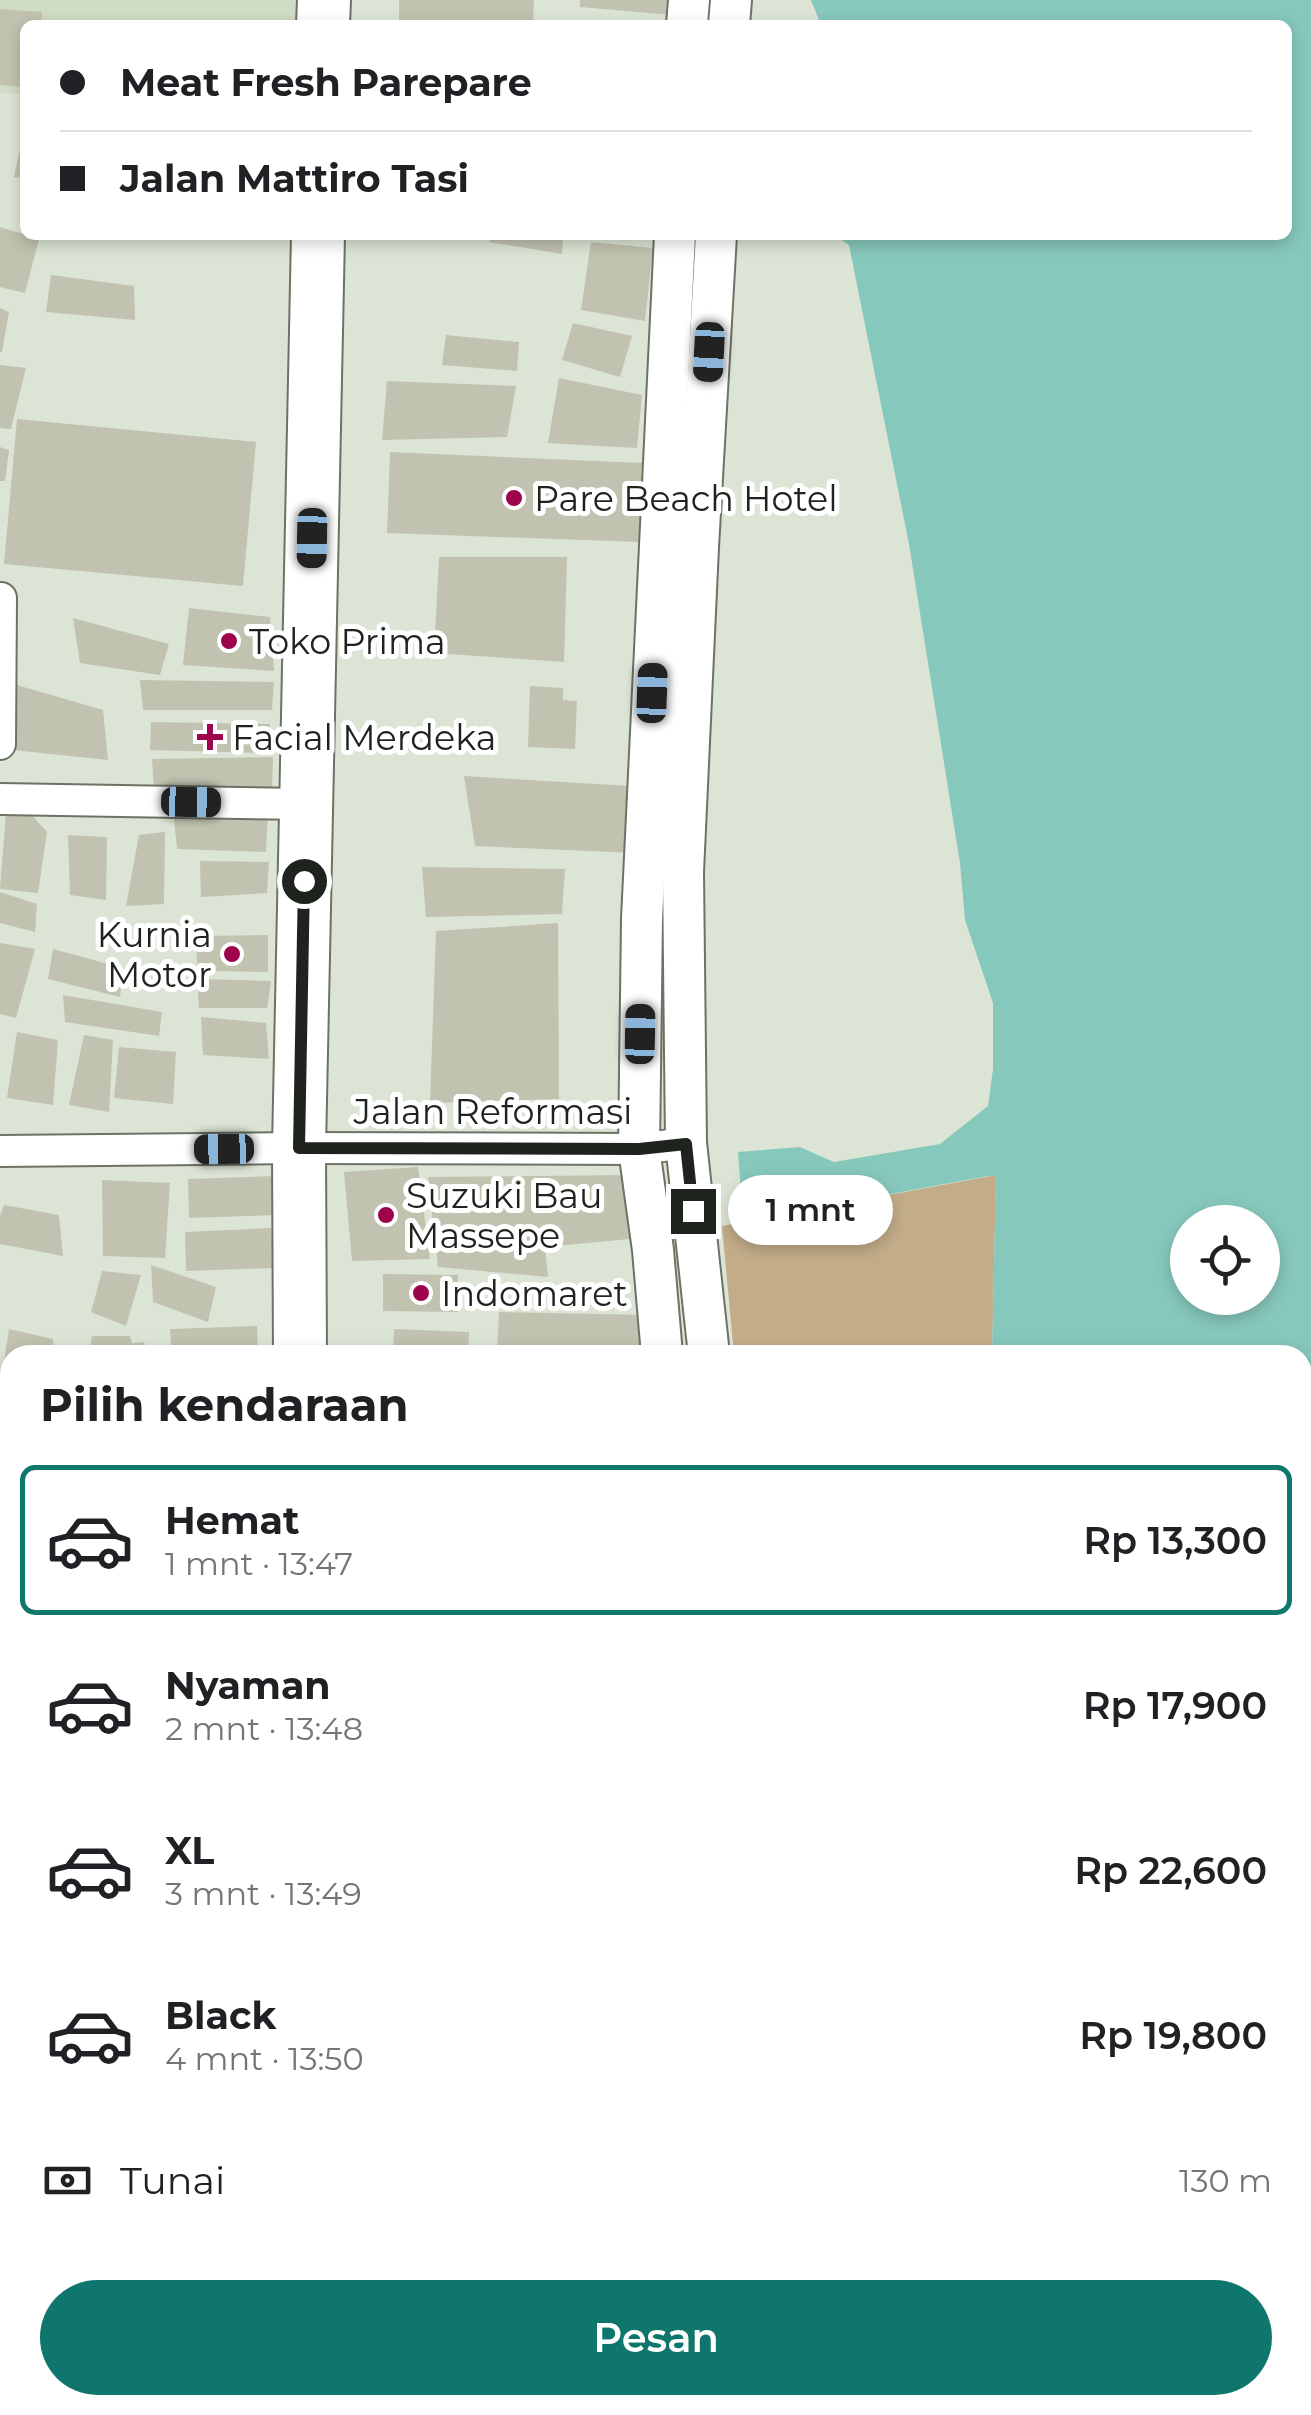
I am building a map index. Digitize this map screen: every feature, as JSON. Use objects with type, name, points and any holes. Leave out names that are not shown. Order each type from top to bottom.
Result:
[{"type":"highway","points":[[300,1345],[299,1148],[318,240]]},
{"type":"main road","points":[[661,1345],[639,1149],[642,920],[675,240]]},
{"type":"main road","points":[[708,1345],[686,1144],[683,872],[716,240]]},
{"type":"street","points":[[0,744],[1,598]]},
{"type":"street","points":[[0,798],[306,804]]},
{"type":"street","name":"Jalan Reformasi","points":[[0,1151],[639,1149],[686,1144]]},
{"type":"shaded area","points":[[0,0],[310,0],[308,20],[20,20],[20,94],[0,93]]},
{"type":"shaded area","points":[[996,1175],[992,1345],[733,1345],[722,1226]]},
{"type":"water","points":[[811,0],[1311,0],[1311,1345],[992,1345],[996,1175],[820,1202],[788,1202],[741,1192],[738,1152],[800,1147],[834,1162],[940,1144],[988,1106],[993,1069],[993,1003],[965,920],[960,863],[909,544],[849,245],[842,240],[1292,240],[1292,20],[819,20]]},
{"type":"building","points":[[399,0],[534,0],[533,20],[399,20]]},
{"type":"building","points":[[580,0],[673,0],[672,15],[580,7]]},
{"type":"building","points":[[0,9],[42,12],[41,20],[20,20],[20,87],[0,85]]},
{"type":"building","points":[[20,148],[20,178],[14,177]]},
{"type":"building","points":[[0,227],[20,233],[20,240],[39,240],[25,293],[0,287]]},
{"type":"building","points":[[563,240],[562,254],[489,242]]},
{"type":"building","points":[[591,242],[653,248],[645,321],[581,310]]},
{"type":"building","points":[[51,275],[134,286],[135,320],[46,312]]},
{"type":"building","points":[[0,308],[9,312],[2,352],[0,352]]},
{"type":"building","points":[[573,323],[632,336],[620,377],[562,360]]},
{"type":"building","points":[[446,335],[519,342],[517,371],[442,365]]},
{"type":"building","points":[[0,365],[26,368],[11,429],[0,428]]},
{"type":"building","points":[[559,378],[642,395],[637,448],[548,443]]},
{"type":"building","points":[[387,381],[516,386],[507,437],[382,440]]},
{"type":"building","points":[[17,419],[256,442],[243,586],[4,564]]},
{"type":"building","points":[[0,447],[9,450],[5,481],[0,481]]},
{"type":"building","name":"Pare Beach Hotel","points":[[390,452],[642,463],[639,542],[387,533]]},
{"type":"building","points":[[439,557],[567,557],[564,662],[434,653]]},
{"type":"building","name":"Toko Prima","points":[[189,608],[270,617],[274,671],[183,665]]},
{"type":"building","points":[[73,618],[169,644],[160,675],[80,663]]},
{"type":"building","points":[[140,680],[274,682],[272,710],[143,710]]},
{"type":"building","points":[[17,685],[103,710],[108,760],[13,750]]},
{"type":"building","points":[[530,686],[563,688],[563,700],[577,701],[575,749],[528,747]]},
{"type":"building","name":"Facial Merdeka","points":[[151,722],[270,724],[270,753],[150,750]]},
{"type":"building","points":[[273,757],[272,794],[154,789],[152,759]]},
{"type":"building","points":[[464,776],[631,786],[635,853],[475,846]]},
{"type":"building","points":[[25,807],[47,832],[38,893],[0,889],[6,813]]},
{"type":"building","points":[[173,810],[268,814],[266,852],[177,849]]},
{"type":"building","points":[[165,832],[164,904],[126,906],[139,835]]},
{"type":"building","points":[[68,835],[107,837],[106,900],[70,895]]},
{"type":"building","points":[[200,861],[269,862],[267,893],[201,897]]},
{"type":"building","points":[[422,867],[565,869],[562,914],[426,917]]},
{"type":"building","points":[[0,892],[37,904],[35,932],[0,923]]},
{"type":"building","points":[[558,923],[559,1099],[430,1103],[436,931]]},
{"type":"building","name":"Kurnia Motor","points":[[268,935],[268,972],[198,971],[195,936]]},
{"type":"building","points":[[0,943],[35,949],[16,1018],[0,1014]]},
{"type":"building","points":[[53,949],[123,968],[120,997],[48,979]]},
{"type":"building","points":[[197,979],[271,981],[267,1008],[199,1008]]},
{"type":"building","points":[[63,995],[162,1012],[159,1036],[65,1022]]},
{"type":"building","points":[[201,1017],[266,1023],[269,1059],[203,1055]]},
{"type":"building","points":[[17,1032],[58,1040],[53,1105],[7,1098]]},
{"type":"building","points":[[84,1035],[113,1040],[109,1112],[69,1105]]},
{"type":"building","points":[[119,1047],[176,1052],[173,1104],[114,1098]]},
{"type":"building","name":"Suzuki Bau Massepe","points":[[418,1167],[430,1259],[352,1261],[344,1172]]},
{"type":"building","points":[[630,1175],[629,1239],[545,1247],[548,1277],[438,1267],[428,1177]]},
{"type":"building","points":[[274,1176],[276,1215],[189,1218],[188,1179]]},
{"type":"building","points":[[102,1180],[170,1183],[165,1258],[103,1256]]},
{"type":"building","points":[[4,1205],[59,1215],[63,1256],[0,1244]]},
{"type":"building","points":[[271,1228],[274,1268],[186,1271],[185,1232]]},
{"type":"building","points":[[151,1265],[216,1287],[208,1322],[153,1302]]},
{"type":"building","points":[[102,1271],[141,1275],[126,1326],[91,1312]]},
{"type":"building","name":"Indomaret","points":[[383,1274],[458,1275],[458,1312],[383,1311]]},
{"type":"building","points":[[499,1312],[649,1315],[651,1345],[497,1345]]},
{"type":"building","points":[[257,1326],[258,1345],[171,1345],[170,1329]]},
{"type":"building","points":[[9,1329],[53,1339],[53,1345],[7,1345]]},
{"type":"building","points":[[394,1329],[469,1332],[468,1345],[393,1345]]},
{"type":"building","points":[[92,1336],[130,1336],[132,1343],[145,1345],[91,1345]]},
{"type":"place","name":"Pare Beach Hotel","points":[[514,498]]},
{"type":"place","name":"Toko Prima","points":[[229,641]]},
{"type":"place","name":"Facial Merdeka","points":[[210,737]]},
{"type":"place","name":"Kurnia Motor","points":[[232,954]]},
{"type":"place","name":"Suzuki Bau Massepe","points":[[386,1215]]},
{"type":"place","name":"Indomaret","points":[[421,1293]]},
{"type":"route","points":[[304,881],[299,1148],[639,1149],[686,1144],[693,1211]]}]
